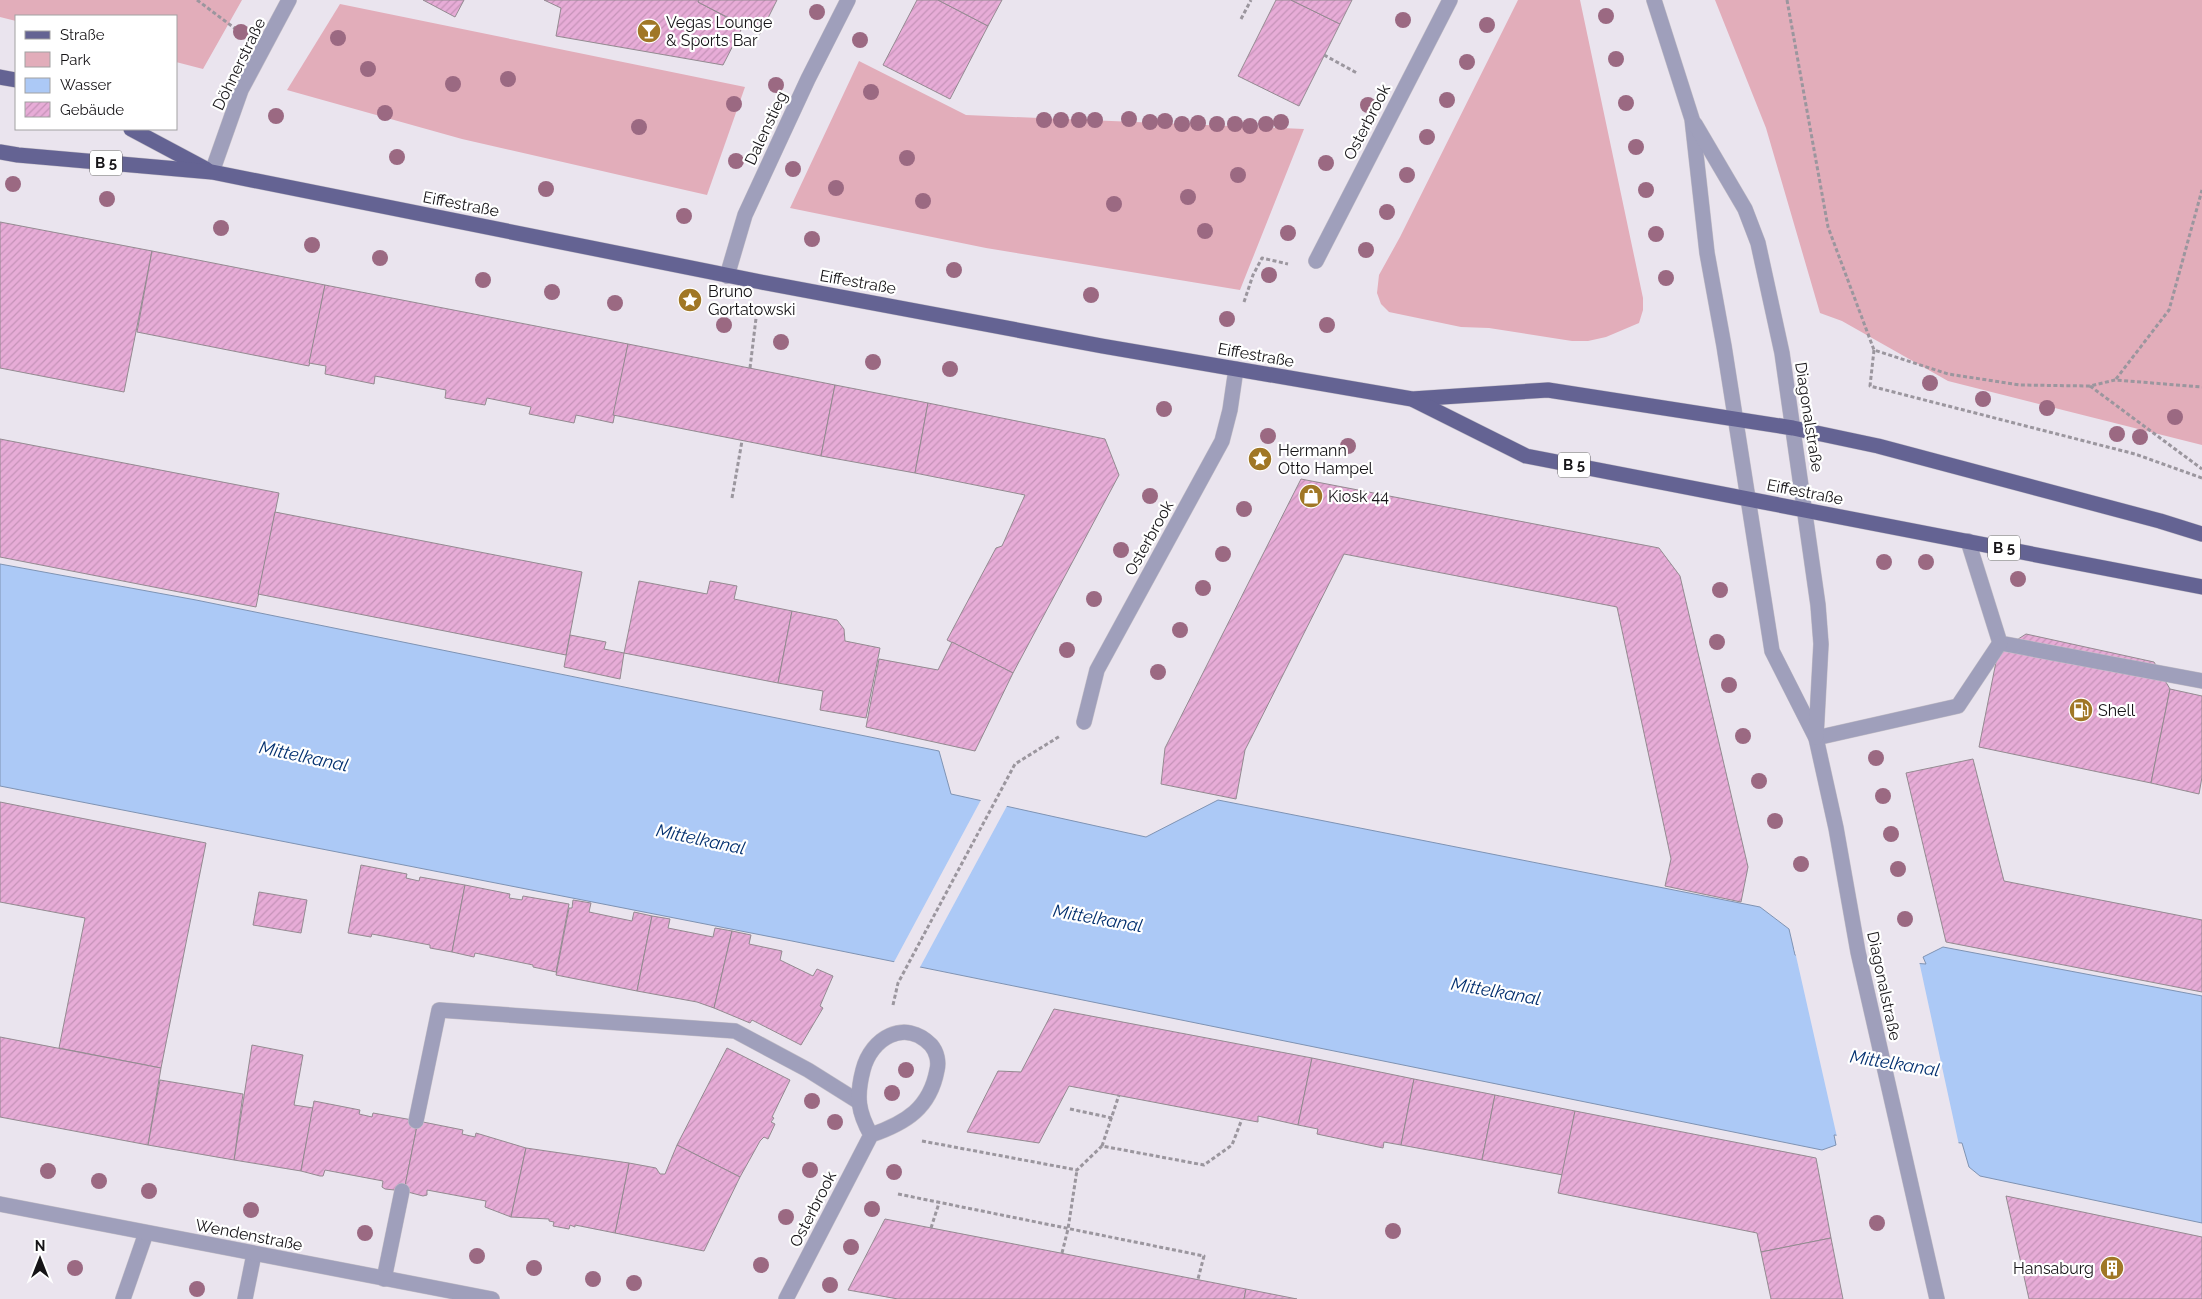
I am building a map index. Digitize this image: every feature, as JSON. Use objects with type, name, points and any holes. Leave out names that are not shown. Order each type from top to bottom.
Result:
[{"type":"main road","points":[[0,77],[15,80]]},
{"type":"main road","name":"Eiffestraße","points":[[133,130],[212,172]]},
{"type":"main road","name":"Eiffestraße","points":[[0,152],[212,172],[727,276],[1236,369],[1412,399],[1548,390],[1793,428],[1878,446],[2150,518],[2202,534]]},
{"type":"main road","name":"Eiffestraße","points":[[1412,399],[1526,456],[2202,587]]},
{"type":"street","name":"Döhnerstraße","points":[[212,172],[242,90],[289,0]]},
{"type":"street","name":"Dalenstieg","points":[[727,276],[746,215],[808,79],[848,0]]},
{"type":"street","name":"Osterbrook","points":[[1316,260],[1450,0]]},
{"type":"street","name":"Diagonalstraße","points":[[1654,0],[1692,119],[1702,220],[1772,651],[1816,738],[1836,828],[1858,952],[1937,1299]]},
{"type":"street","name":"Diagonalstraße","points":[[1692,119],[1745,209],[1758,243],[1780,344],[1805,509],[1821,644],[1816,738]]},
{"type":"street","name":"Osterbrook","points":[[1084,722],[1097,670],[1222,441],[1230,410],[1236,369]]},
{"type":"street","points":[[1968,541],[2000,643]]},
{"type":"street","points":[[1816,738],[1958,706],[2000,643]]},
{"type":"street","points":[[2000,643],[2202,681]]},
{"type":"street","points":[[416,1121],[439,1010],[735,1031],[808,1070],[858,1102]]},
{"type":"street","points":[[904,1033],[917,1035],[933,1047],[938,1062],[935,1082],[928,1098],[912,1115],[892,1128],[871,1135],[861,1118],[858,1102],[859,1086],[865,1063],[872,1047],[886,1037],[904,1033]]},
{"type":"street","name":"Osterbrook","points":[[786,1299],[871,1135]]},
{"type":"street","points":[[384,1280],[402,1191]]},
{"type":"street","name":"Wendenstraße","points":[[0,1204],[384,1280],[492,1299]]},
{"type":"street","points":[[123,1299],[146,1232]]},
{"type":"street","points":[[245,1299],[254,1254]]},
{"type":"path","points":[[197,0],[264,50]]},
{"type":"path","points":[[1241,19],[1251,0]]},
{"type":"path","points":[[1787,0],[1828,227],[1874,350],[1870,386],[2135,454],[2202,478]]},
{"type":"path","points":[[1324,55],[1357,73]]},
{"type":"path","points":[[2115,380],[2169,310],[2202,190]]},
{"type":"path","points":[[1244,302],[1253,275],[1262,258]]},
{"type":"path","points":[[750,368],[761,282]]},
{"type":"path","points":[[1874,350],[1957,375],[2020,385],[2090,386],[2115,380],[2202,387]]},
{"type":"path","points":[[2090,386],[2202,469]]},
{"type":"path","points":[[732,498],[742,440]]},
{"type":"path","points":[[898,983],[1015,764],[1084,722]]},
{"type":"path","points":[[1062,1253],[1077,1170],[1102,1146],[1119,1095]]},
{"type":"path","points":[[1070,1110],[1112,1118]]},
{"type":"path","points":[[1102,1146],[1204,1165],[1232,1144],[1242,1119]]},
{"type":"path","points":[[892,1128],[924,1142],[1077,1170]]},
{"type":"path","points":[[898,1194],[1204,1256],[1198,1280]]},
{"type":"path","points":[[931,1228],[939,1203]]},
{"type":"green space","points":[[0,0],[242,0],[203,69],[178,63],[178,15],[15,15],[15,21],[0,17]]},
{"type":"green space","points":[[1518,0],[1580,0],[1643,298],[1643,310],[1639,323],[1606,337],[1588,341],[1572,341],[1489,328],[1461,327],[1389,312],[1381,304],[1377,293],[1379,275],[1400,237]]},
{"type":"green space","points":[[1715,0],[2202,0],[2202,445],[1948,381],[1842,321],[1820,313],[1766,128]]},
{"type":"green space","points":[[340,4],[745,87],[707,195],[462,139],[287,90]]},
{"type":"green space","points":[[859,61],[966,115],[1304,129],[1240,290],[986,248],[790,208]]},
{"type":"water","name":"Mittelkanal","points":[[0,564],[196,600],[939,751],[951,794],[1146,837],[1218,800],[1760,907],[1789,929],[1795,955],[1926,964],[1923,957],[1943,947],[2202,996],[2202,1223],[1980,1176],[1969,1167],[1962,1143],[1834,1135],[1836,1145],[1822,1150],[792,941],[0,786]]},
{"type":"pier","points":[[982,798],[1008,804],[919,969],[893,964]]},
{"type":"pier","points":[[1794,947],[1797,953],[1919,961],[1959,1145],[1837,1137]]},
{"type":"building","points":[[423,0],[464,0],[455,17]]},
{"type":"building","name":"Vegas Lounge & Sports Bar","points":[[544,0],[699,0],[698,2],[743,26],[723,65],[556,36],[561,8]]},
{"type":"building","points":[[699,0],[777,0],[760,34],[698,2]]},
{"type":"building","points":[[917,0],[938,0],[988,26],[950,99],[883,65]]},
{"type":"building","points":[[938,0],[1002,0],[988,26]]},
{"type":"building","points":[[1276,0],[1291,0],[1340,24],[1299,106],[1238,76]]},
{"type":"building","points":[[1291,0],[1352,0],[1340,24]]},
{"type":"building","points":[[0,222],[152,251],[124,392],[0,368]]},
{"type":"building","points":[[152,251],[325,285],[309,366],[137,332]]},
{"type":"building","points":[[325,285],[628,344],[613,423],[576,415],[574,423],[529,414],[531,407],[487,398],[485,405],[445,398],[446,390],[375,376],[374,384],[325,374],[326,366],[309,363]]},
{"type":"building","points":[[628,344],[835,385],[821,456],[613,415]]},
{"type":"building","points":[[835,385],[928,403],[915,473],[821,456]]},
{"type":"building","points":[[928,403],[1105,439],[1119,475],[1013,673],[947,640],[996,548],[1002,546],[1025,495],[915,473]]},
{"type":"building","points":[[0,439],[279,493],[256,607],[0,557]]},
{"type":"building","points":[[1301,479],[1659,548],[1680,576],[1748,867],[1741,902],[1665,886],[1671,859],[1617,607],[1344,554],[1245,750],[1236,799],[1161,784],[1165,748]]},
{"type":"building","points":[[275,512],[582,572],[566,655],[258,594]]},
{"type":"building","points":[[639,581],[707,594],[710,581],[737,586],[734,599],[792,611],[778,683],[624,653]]},
{"type":"building","points":[[792,611],[837,620],[844,629],[845,641],[880,648],[866,718],[820,710],[823,691],[778,683]]},
{"type":"building","points":[[2026,634],[2154,662],[2170,689],[2151,783],[1979,747],[1998,652]]},
{"type":"building","points":[[570,635],[606,642],[604,649],[624,653],[620,679],[564,667]]},
{"type":"building","points":[[952,642],[1013,673],[975,751],[866,727],[879,659],[938,670]]},
{"type":"building","points":[[2170,689],[2202,696],[2202,777],[2199,794],[2151,783]]},
{"type":"building","points":[[1973,759],[2004,881],[2202,920],[2202,992],[1946,942],[1906,773]]},
{"type":"building","points":[[0,802],[206,843],[161,1068],[59,1048],[85,918],[0,902]]},
{"type":"building","points":[[361,865],[407,874],[406,878],[419,881],[420,877],[465,885],[452,952],[430,948],[430,945],[372,934],[371,937],[348,933]]},
{"type":"building","points":[[465,885],[510,894],[509,898],[522,900],[523,896],[569,904],[556,972],[533,967],[533,965],[475,953],[474,957],[452,952]]},
{"type":"building","points":[[259,892],[307,900],[301,933],[253,925]]},
{"type":"building","points":[[573,900],[591,903],[589,912],[632,921],[634,912],[652,916],[637,991],[556,975],[569,908],[572,908]]},
{"type":"building","points":[[652,916],[670,919],[668,928],[713,937],[715,928],[732,931],[714,1008],[697,1002],[637,991]]},
{"type":"building","points":[[732,931],[751,935],[749,944],[782,951],[780,960],[813,976],[817,969],[833,976],[820,1006],[823,1008],[801,1045],[752,1020],[750,1023],[714,1008]]},
{"type":"building","points":[[1054,1009],[1312,1058],[1298,1125],[1258,1116],[1258,1122],[1069,1086],[1039,1143],[967,1132],[998,1071],[1021,1072]]},
{"type":"building","points":[[0,1037],[161,1068],[148,1145],[0,1117]]},
{"type":"building","points":[[252,1045],[303,1055],[294,1105],[313,1108],[301,1171],[234,1160]]},
{"type":"building","points":[[727,1048],[790,1080],[772,1117],[774,1118],[771,1122],[775,1124],[768,1139],[764,1137],[760,1141],[740,1177],[677,1145]]},
{"type":"building","points":[[1312,1058],[1414,1079],[1401,1145],[1384,1142],[1383,1148],[1317,1134],[1318,1129],[1298,1125]]},
{"type":"building","points":[[1414,1079],[1495,1095],[1482,1160],[1401,1145]]},
{"type":"building","points":[[160,1080],[243,1094],[234,1160],[148,1145]]},
{"type":"building","points":[[1495,1095],[1575,1111],[1563,1175],[1482,1160]]},
{"type":"building","points":[[314,1101],[360,1110],[359,1114],[372,1117],[373,1113],[418,1121],[404,1191],[385,1189],[382,1187],[383,1181],[325,1170],[323,1176],[301,1171]]},
{"type":"building","points":[[1575,1111],[1816,1158],[1831,1238],[1761,1252],[1757,1233],[1558,1193]]},
{"type":"building","points":[[418,1121],[463,1130],[462,1134],[475,1137],[476,1133],[526,1148],[511,1217],[485,1207],[486,1201],[427,1190],[427,1195],[423,1196],[404,1191]]},
{"type":"building","points":[[677,1145],[740,1177],[704,1251],[615,1233],[629,1163],[656,1168],[660,1174],[665,1174]]},
{"type":"building","points":[[526,1148],[629,1163],[615,1233],[575,1225],[575,1227],[570,1225],[569,1229],[553,1226],[554,1222],[549,1221],[549,1219],[511,1217]]},
{"type":"building","name":"Hansaburg","points":[[2006,1196],[2202,1237],[2202,1299],[2029,1299]]},
{"type":"building","points":[[885,1219],[1246,1289],[1244,1299],[898,1299],[848,1290]]},
{"type":"building","points":[[1831,1238],[1843,1299],[1771,1299],[1761,1252]]},
{"type":"building","points":[[1246,1289],[1297,1299],[1244,1299]]},
{"type":"place","name":"Vegas Lounge & Sports Bar","points":[[649,31]]},
{"type":"place","name":"Bruno Gortatowski","points":[[690,300]]},
{"type":"place","name":"Hermann Otto Hampel","points":[[1260,459]]},
{"type":"place","name":"Kiosk 44","points":[[1311,496]]},
{"type":"place","name":"Shell","points":[[2081,710]]},
{"type":"place","name":"Hansaburg","points":[[2112,1268]]}]
